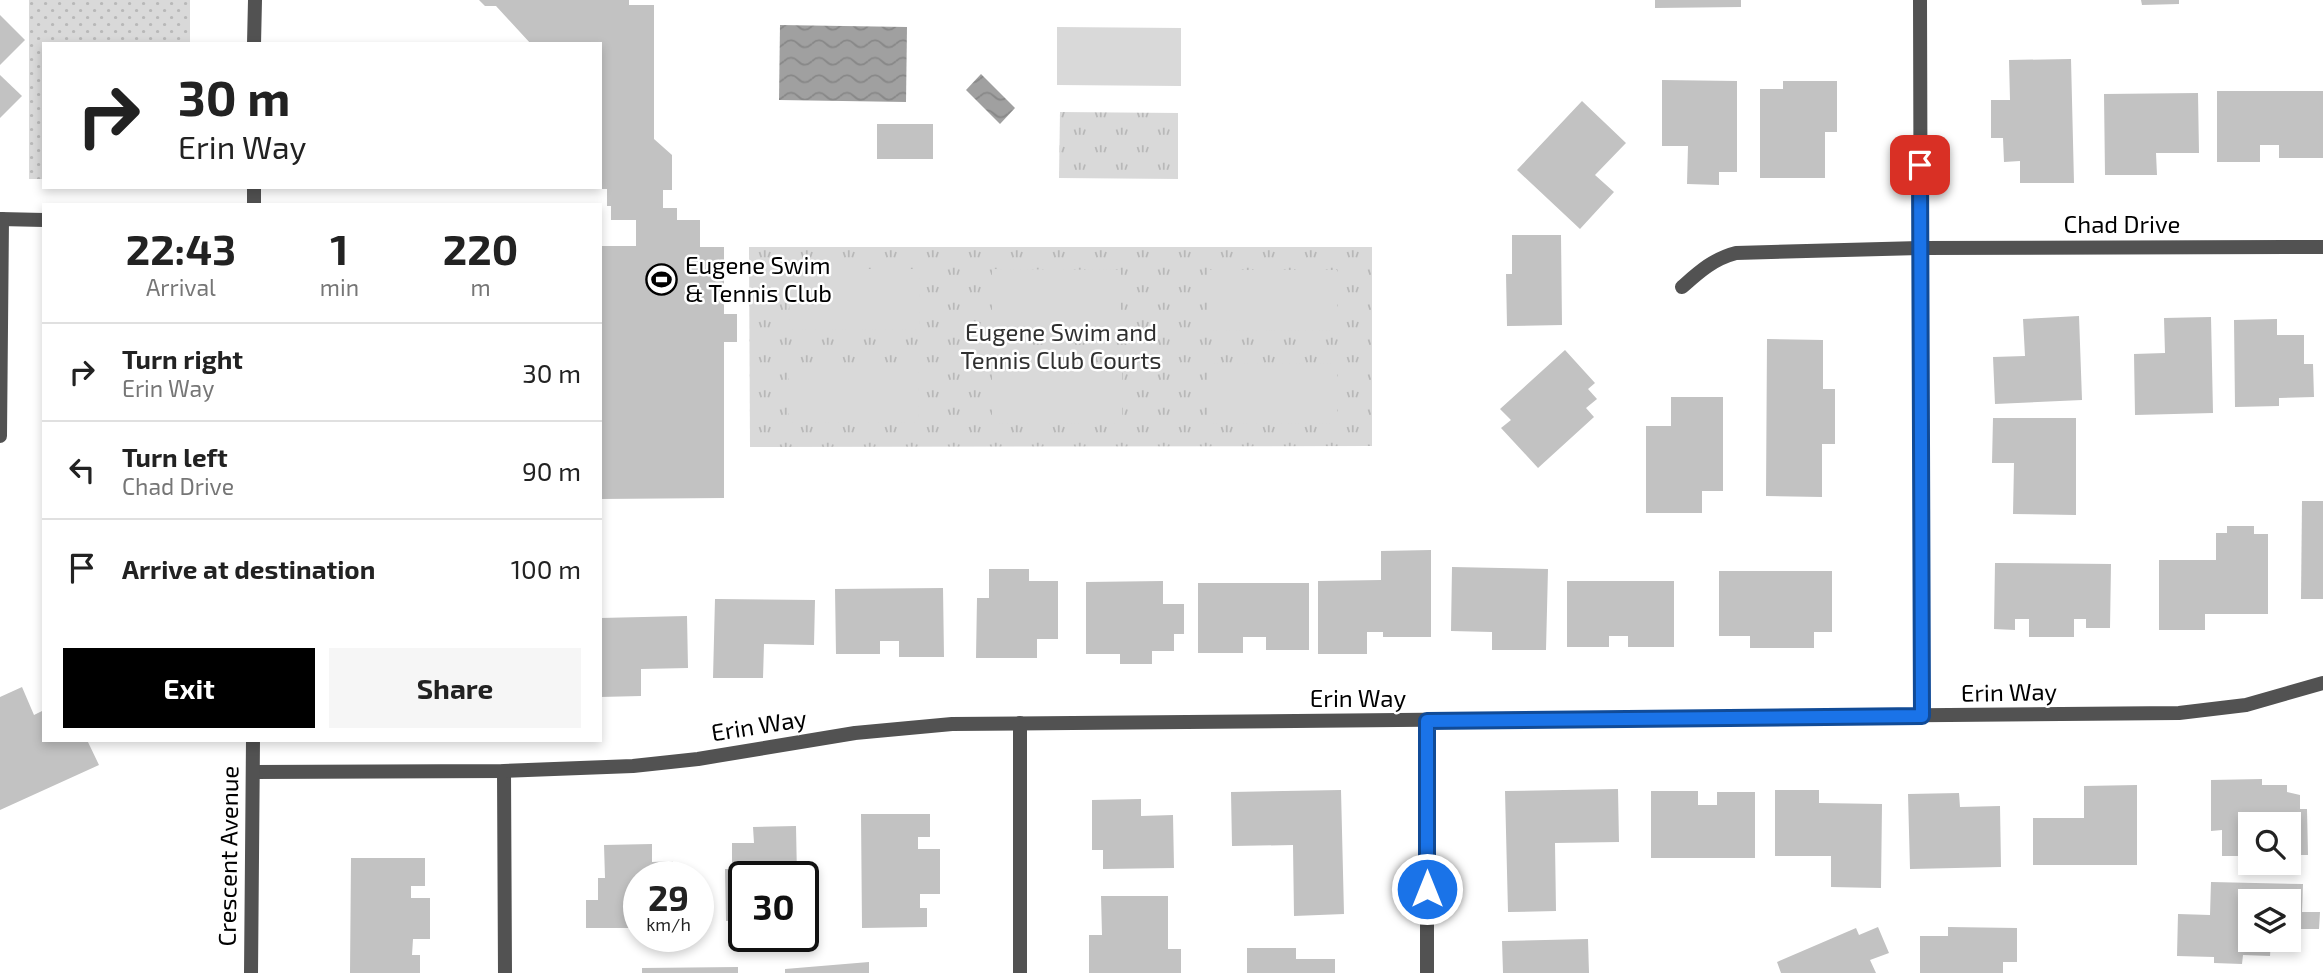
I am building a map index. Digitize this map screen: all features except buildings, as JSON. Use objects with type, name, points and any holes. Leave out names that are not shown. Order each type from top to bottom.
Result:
[{"type":"street","points":[[254,0],[254,42]]},
{"type":"street","points":[[1920,0],[1922,716]]},
{"type":"street","points":[[0,436],[1,219],[42,220]]},
{"type":"street","name":"Chad Drive","points":[[1682,287],[1710,263],[1736,253],[1920,248],[2323,247]]},
{"type":"street","name":"Erin Way","points":[[253,772],[504,771],[669,763],[855,733],[952,724],[2179,713],[2246,705],[2323,683]]},
{"type":"street","points":[[1427,721],[1427,973]]},
{"type":"street","points":[[1020,723],[1020,973]]},
{"type":"street","name":"Crescent Avenue","points":[[251,973],[253,742]]},
{"type":"street","points":[[504,771],[505,973]]},
{"type":"green space","points":[[29,0],[190,0],[190,42],[42,42],[42,179],[29,179]]},
{"type":"green space","points":[[1057,27],[1181,28],[1181,86],[1057,85]]},
{"type":"green space","points":[[1060,112],[1178,113],[1178,179],[1059,178]]},
{"type":"green space","name":"Eugene Swim and Tennis Club Courts","points":[[749,247],[1372,247],[1372,446],[750,447]]},
{"type":"green space","points":[[790,269],[920,269],[919,330],[789,329]]},
{"type":"green space","points":[[992,269],[1121,270],[1121,330],[992,330]]},
{"type":"green space","points":[[1207,270],[1337,270],[1337,331],[1207,330]]},
{"type":"green space","points":[[789,363],[919,363],[918,423],[789,422]]},
{"type":"green space","points":[[992,363],[1122,364],[1122,424],[992,423]]},
{"type":"green space","points":[[1207,363],[1337,364],[1337,424],[1207,423]]},
{"type":"water","points":[[780,25],[907,27],[906,102],[779,100]]},
{"type":"water","points":[[981,74],[1015,108],[1000,124],[966,90]]},
{"type":"place","name":"Eugene Swim & Tennis Club","points":[[662,280]]},
{"type":"route","points":[[1427,889],[1427,721],[1922,716],[1920,165]]}]
